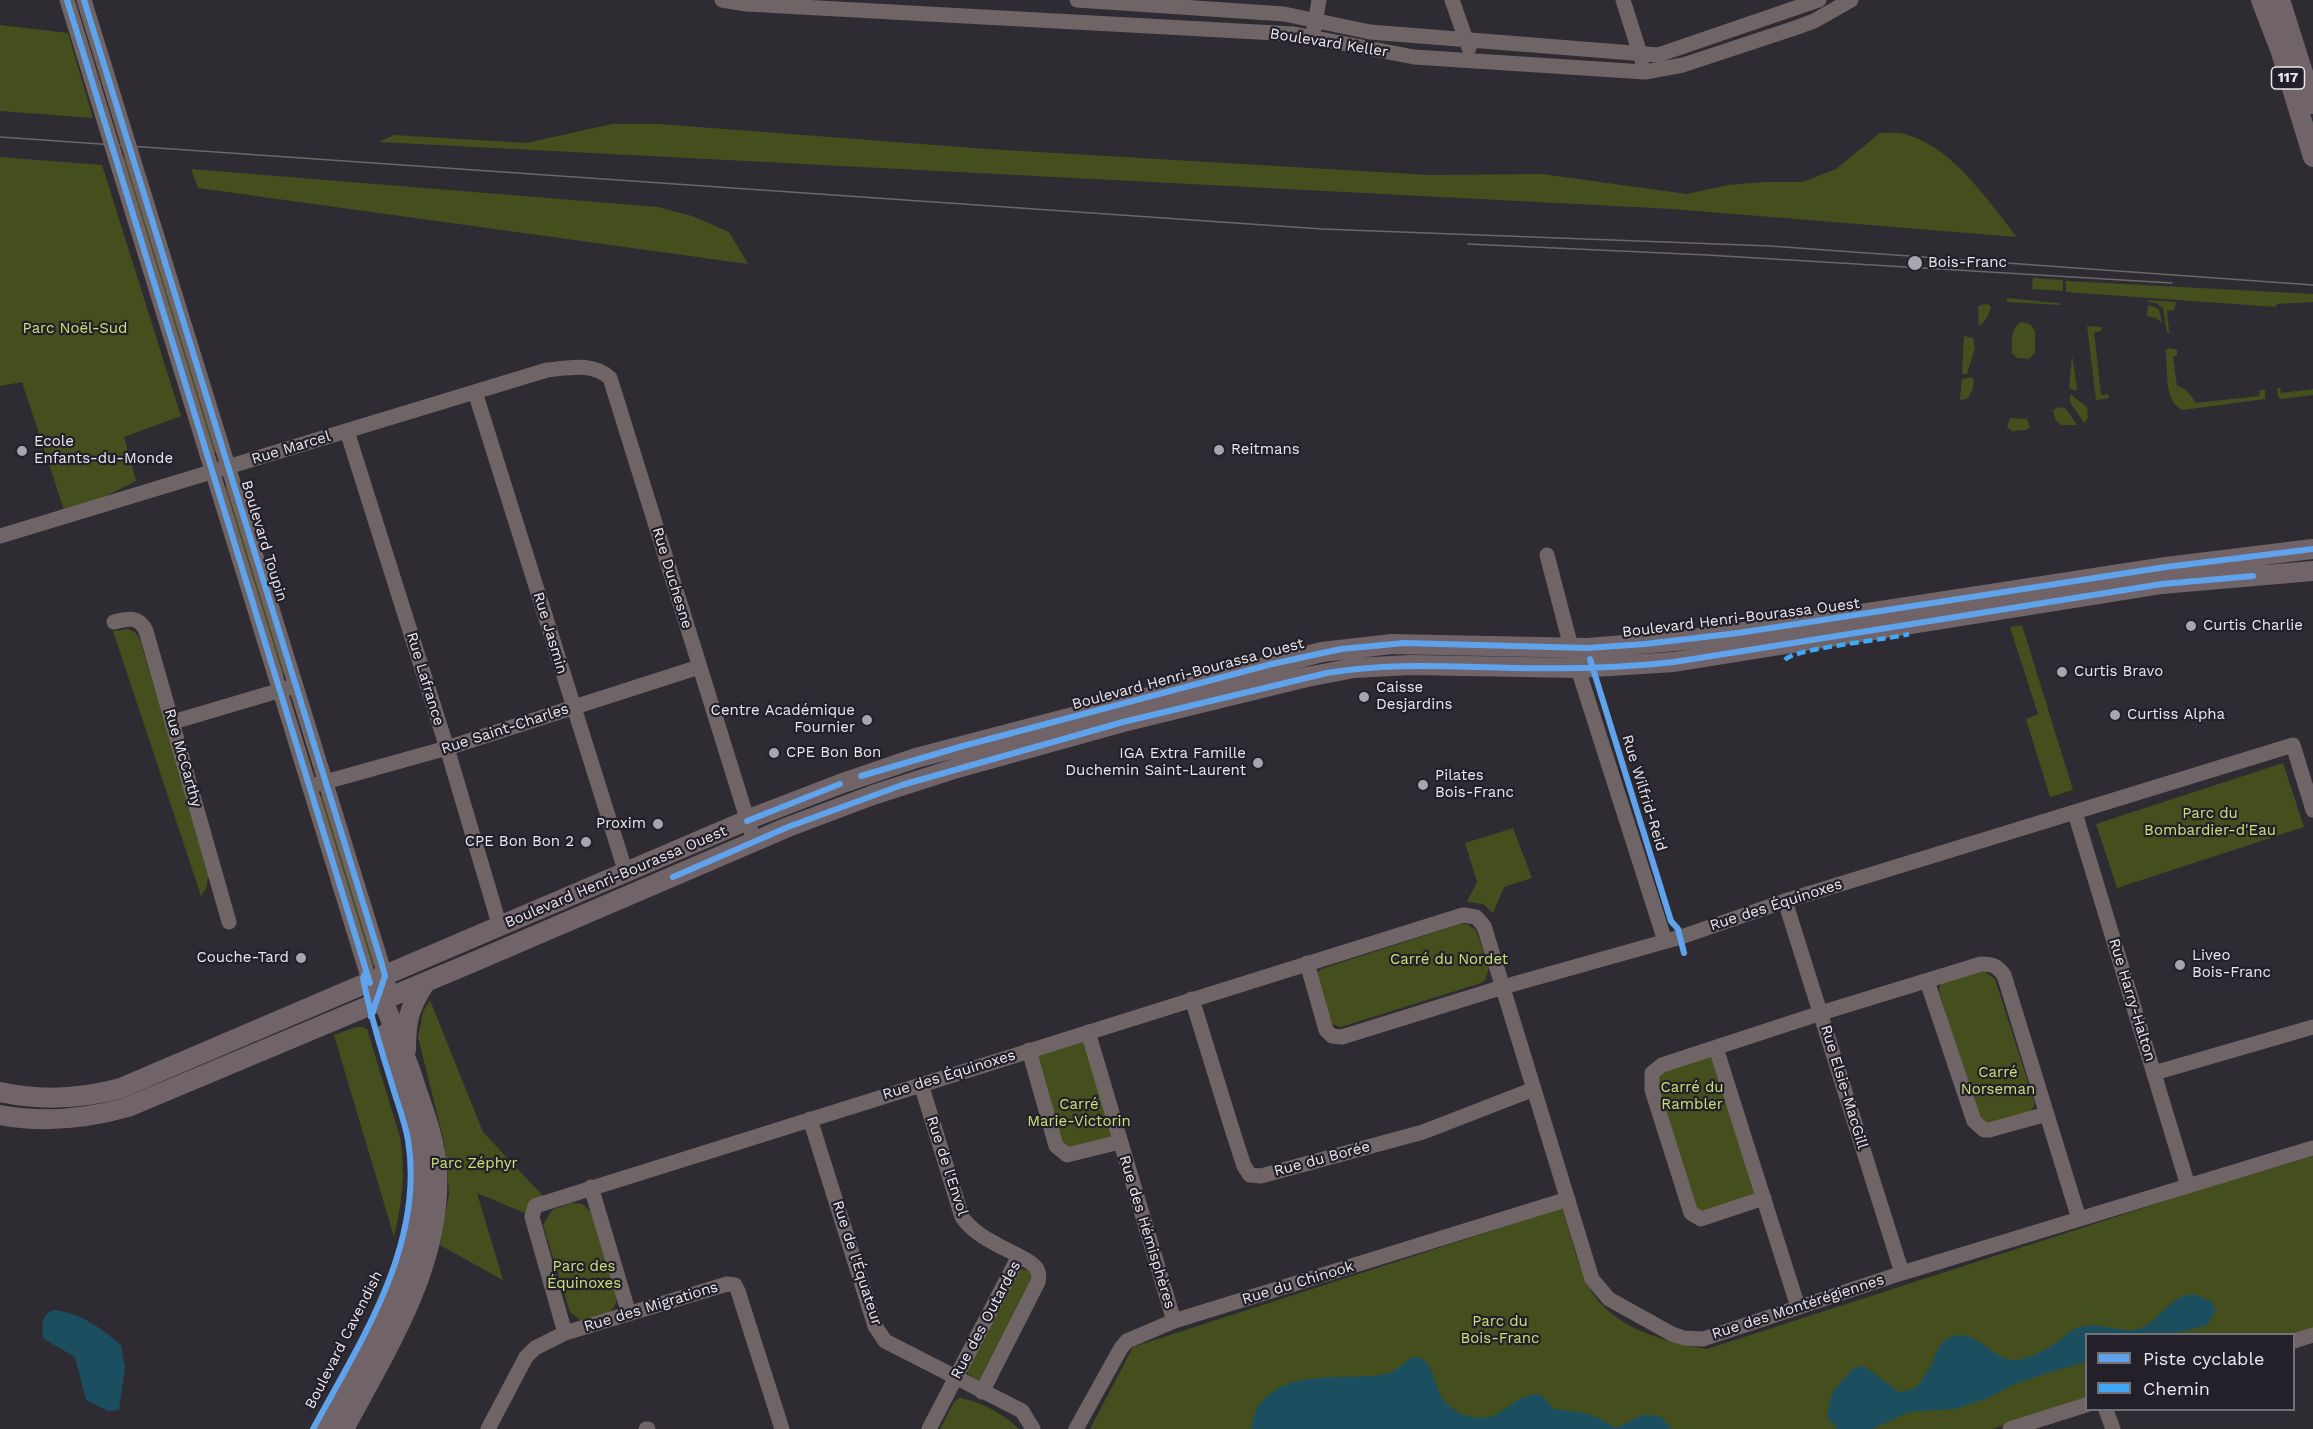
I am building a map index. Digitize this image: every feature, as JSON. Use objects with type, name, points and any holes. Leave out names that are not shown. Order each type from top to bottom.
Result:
[{"type":"main road","name":"117","points":[[2260,0],[2280,52],[2313,157]]},
{"type":"main road","name":"117","points":[[2280,0],[2313,104]]},
{"type":"main road","name":"Boulevard Henri-Bourassa Ouest","points":[[0,1092],[28,1097],[57,1098],[88,1095],[121,1088],[747,821],[840,784],[916,758],[1322,652],[1392,644],[1571,647],[1645,644],[1722,635],[2156,568],[2313,549]]},
{"type":"main road","name":"Boulevard Henri-Bourassa Ouest","points":[[0,1115],[37,1120],[67,1119],[97,1115],[128,1107],[850,803],[957,768],[1123,722],[1327,673],[1354,668],[1410,665],[1578,668],[1634,666],[1717,657],[1778,644],[2162,584],[2313,571]]},
{"type":"main road","name":"Boulevard Toupin","points":[[378,980],[384,1000]]},
{"type":"main road","points":[[406,1055],[407,1019],[412,1004],[425,983]]},
{"type":"main road","points":[[344,1429],[409,1302],[425,1257],[437,1190],[436,1159],[406,1055],[384,1000]]},
{"type":"main road","name":"Boulevard Cavendish","points":[[326,1429],[397,1284],[410,1243],[417,1200],[419,1157],[415,1129],[384,1000]]},
{"type":"street","name":"Boulevard Toupin","points":[[67,0],[310,787],[378,980]]},
{"type":"street","name":"Boulevard Toupin","points":[[84,0],[326,782],[378,980]]},
{"type":"street","name":"Boulevard Keller","points":[[722,0],[746,4],[918,6],[1294,34],[1414,57],[1646,72],[1683,65],[1795,28],[1814,21],[1851,0]]},
{"type":"street","name":"Boulevard Keller","points":[[1077,0],[1284,14],[1370,32],[1658,55],[1787,6],[1819,0]]},
{"type":"street","points":[[1312,38],[1319,0]]},
{"type":"street","points":[[1452,0],[1472,62]]},
{"type":"street","points":[[1623,0],[1646,72]]},
{"type":"street","points":[[1787,6],[1795,28]]},
{"type":"street","points":[[84,56],[100,52]]},
{"type":"street","name":"Rue Duchesne","points":[[547,370],[591,367],[602,370],[610,378],[754,842]]},
{"type":"street","name":"Rue Marcel","points":[[0,536],[547,370]]},
{"type":"street","name":"Rue Jasmin","points":[[475,392],[626,873]]},
{"type":"street","name":"Rue Lafrance","points":[[347,431],[447,748],[500,927]]},
{"type":"street","name":"Rue Wilfrid-Reid","points":[[1547,555],[1571,647],[1665,941]]},
{"type":"street","name":"Rue McCarthy","points":[[114,622],[127,618],[142,623],[173,722],[229,922]]},
{"type":"street","name":"Rue Saint-Charles","points":[[310,787],[447,748],[699,667]]},
{"type":"street","points":[[173,722],[296,686]]},
{"type":"street","name":"Rue des Équinoxes","points":[[1307,963],[1326,1030],[1332,1036],[1342,1038],[1503,987],[1665,941],[1785,901],[2293,745],[2313,810]]},
{"type":"street","name":"Rue Harry-Halton","points":[[2075,813],[2188,1186]]},
{"type":"street","name":"Rue Elsie-MacGill","points":[[1785,901],[1902,1273]]},
{"type":"street","name":"Rue des Équinoxes","points":[[565,1333],[532,1217],[536,1206],[1463,915],[1476,917]]},
{"type":"street","name":"Rue des Montérégiennes","points":[[1476,917],[1485,926],[1592,1279],[1609,1299],[1672,1334],[1684,1338],[1703,1339],[1902,1273],[2313,1148]]},
{"type":"street","points":[[1764,1198],[1701,1219],[1691,1213],[1652,1090],[1652,1072],[1662,1065],[1981,964],[1997,967],[2004,975],[2079,1219]]},
{"type":"street","points":[[1927,981],[1974,1121],[1979,1127],[1989,1130],[2047,1114]]},
{"type":"street","name":"Rue du Borée","points":[[1192,999],[1244,1166],[1250,1175],[1261,1176],[1424,1132],[1534,1089]]},
{"type":"street","points":[[2154,1073],[2313,1027]]},
{"type":"street","name":"Rue des Hémisphères","points":[[1088,1032],[1174,1321]]},
{"type":"street","points":[[1716,1048],[1798,1306]]},
{"type":"street","name":"Rue des Hémisphères","points":[[1029,1050],[1056,1146],[1067,1155],[1087,1152],[1120,1142]]},
{"type":"street","name":"Rue de l'Envol","points":[[921,1084],[962,1217],[968,1226],[1018,1256]]},
{"type":"street","name":"Rue de l'Équateur","points":[[810,1119],[875,1326],[885,1341],[1022,1411],[1033,1429]]},
{"type":"street","points":[[591,1187],[629,1314]]},
{"type":"street","name":"Rue du Chinook","points":[[1076,1429],[1127,1341],[1174,1321],[1568,1199]]},
{"type":"street","name":"Rue des Outardes","points":[[929,1429],[1018,1256],[1037,1268],[1040,1275],[982,1392]]},
{"type":"street","name":"Rue des Migrations","points":[[488,1429],[530,1352],[565,1333],[727,1284],[735,1285],[738,1291],[782,1429]]},
{"type":"street","points":[[2295,1341],[2313,1335]]},
{"type":"street","points":[[2010,1429],[2085,1405]]},
{"type":"street","points":[[2106,1411],[2113,1429]]},
{"type":"green space","points":[[0,25],[68,33],[93,118],[0,111]]},
{"type":"green space","points":[[612,124],[659,124],[987,149],[1429,175],[1542,174],[1687,194],[1728,185],[1803,182],[1836,169],[1880,133],[1898,133],[1924,142],[1955,164],[1982,193],[2017,237],[1673,209],[379,142],[394,135],[526,143]]},
{"type":"green space","name":"Parc Noël-Sud","points":[[0,157],[102,165],[181,416],[124,437],[136,481],[66,516],[22,382],[0,386]]},
{"type":"green space","points":[[119,157],[129,158],[219,451],[211,454]]},
{"type":"green space","points":[[191,169],[658,207],[692,216],[729,232],[748,264],[198,188]]},
{"type":"green space","points":[[2033,278],[2063,280],[2063,291],[2032,289]]},
{"type":"green space","points":[[2066,281],[2313,294],[2313,302],[2277,304],[2276,307],[2066,292]]},
{"type":"green space","points":[[2007,298],[2058,303],[2061,305],[2007,302]]},
{"type":"green space","points":[[2148,300],[2176,302],[2174,310],[2167,311],[2169,331],[2175,334],[2167,332],[2163,308]]},
{"type":"green space","points":[[1988,304],[1991,307],[1989,312],[1985,321],[1979,326],[1978,307]]},
{"type":"green space","points":[[2148,305],[2159,309],[2162,323],[2156,318],[2147,316]]},
{"type":"green space","points":[[2022,322],[2030,324],[2035,331],[2035,353],[2029,359],[2017,358],[2012,353],[2015,327]]},
{"type":"green space","points":[[2087,326],[2102,327],[2101,331],[2094,332],[2101,395],[2108,394],[2109,398],[2096,400]]},
{"type":"green space","points":[[1964,336],[1973,338],[1975,348],[1967,374],[1962,374]]},
{"type":"green space","points":[[2170,348],[2177,350],[2177,355],[2173,357],[2177,386],[2188,392],[2195,403],[2259,396],[2260,390],[2265,390],[2265,399],[2183,410],[2173,401],[2168,386],[2166,350]]},
{"type":"green space","points":[[2072,355],[2077,388],[2076,391],[2069,388]]},
{"type":"green space","points":[[1972,377],[1973,389],[1967,399],[1960,400],[1962,379]]},
{"type":"green space","points":[[2277,388],[2280,388],[2281,393],[2313,389],[2313,395],[2281,399]]},
{"type":"green space","points":[[2070,394],[2087,407],[2088,418],[2084,423],[2070,402]]},
{"type":"green space","points":[[2061,407],[2066,409],[2077,425],[2062,425],[2056,421],[2053,410]]},
{"type":"green space","points":[[2010,418],[2027,419],[2030,427],[2026,430],[2012,431],[2007,427]]},
{"type":"green space","points":[[230,486],[286,674],[281,675],[222,488]]},
{"type":"green space","points":[[2022,625],[2073,790],[2050,797],[2026,719],[2038,714],[2010,627]]},
{"type":"green space","points":[[128,629],[136,633],[140,640],[209,871],[206,889],[201,896],[113,631]]},
{"type":"green space","name":"Parc du Bombardier-d'Eau","points":[[2283,763],[2304,827],[2117,888],[2096,824]]},
{"type":"green space","points":[[320,796],[325,797],[329,806],[368,933],[375,966],[370,964],[362,943],[319,804]]},
{"type":"green space","points":[[1513,828],[1532,878],[1504,887],[1493,913],[1483,904],[1467,902],[1477,882],[1465,843]]},
{"type":"green space","name":"Carré du Nordet","points":[[1460,924],[1467,924],[1476,930],[1489,968],[1485,980],[1341,1027],[1331,1024],[1317,973],[1321,969]]},
{"type":"green space","name":"Carré Norseman","points":[[1983,970],[1995,979],[2035,1104],[2029,1114],[1988,1124],[1979,1119],[1939,991],[1940,985],[1944,982]]},
{"type":"green space","name":"Parc Zéphyr","points":[[430,1000],[483,1132],[543,1196],[529,1215],[477,1193],[503,1280],[440,1245],[449,1194],[447,1168],[444,1142],[418,1037],[423,1012]]},
{"type":"green space","points":[[356,1027],[367,1029],[400,1137],[403,1163],[402,1187],[394,1237],[334,1035]]},
{"type":"green space","name":"Carré Marie-Victorin","points":[[1088,1032],[1120,1142],[1067,1155],[1029,1050]]},
{"type":"green space","name":"Carré du Rambler","points":[[1716,1048],[1764,1198],[1701,1219],[1652,1073]]},
{"type":"green space","name":"Parc du Bois-Franc","points":[[2313,1156],[2313,1331],[2295,1334],[2085,1333],[2085,1400],[1992,1429],[1090,1429],[1133,1347],[1562,1208],[1585,1279],[1599,1301],[1611,1313],[1640,1331],[1674,1342],[1707,1349],[2196,1191]]},
{"type":"green space","name":"Parc des Équinoxes","points":[[571,1203],[582,1204],[591,1212],[617,1299],[608,1313],[583,1322],[570,1312],[543,1225],[552,1210]]},
{"type":"green space","points":[[1019,1268],[1033,1272],[1034,1275],[980,1381],[968,1374],[968,1369]]},
{"type":"green space","points":[[961,1397],[992,1410],[1019,1429],[940,1429],[954,1402]]},
{"type":"water","points":[[2194,1294],[2212,1302],[2216,1309],[2207,1325],[2177,1333],[2085,1333],[2085,1362],[2013,1385],[1986,1399],[1955,1409],[1909,1412],[1872,1429],[1838,1429],[1828,1419],[1832,1396],[1838,1385],[1854,1368],[1864,1366],[1899,1392],[1914,1389],[1928,1371],[1940,1346],[1946,1340],[1956,1336],[1974,1339],[1999,1355],[2017,1360],[2044,1350],[2077,1328],[2093,1326],[2133,1330],[2141,1328],[2183,1296]]},
{"type":"water","points":[[53,1310],[81,1317],[121,1345],[125,1367],[119,1410],[108,1411],[86,1400],[75,1357],[44,1339],[43,1323],[46,1315]]},
{"type":"water","points":[[1412,1357],[1420,1358],[1425,1362],[1431,1370],[1443,1399],[1462,1414],[1476,1417],[1496,1415],[1519,1400],[1540,1394],[1554,1409],[1587,1414],[1616,1428],[1642,1415],[1660,1416],[1672,1429],[1251,1429],[1258,1407],[1270,1394],[1284,1386],[1316,1378],[1385,1374]]},
{"type":"tram line","points":[[0,137],[1322,229],[1770,246],[2313,285]]},
{"type":"tram line","points":[[1468,244],[1707,255],[2172,283]]},
{"type":"marked path","points":[[1785,660],[1822,648],[1909,634]]},
{"type":"cycle path","points":[[67,0],[370,983]]},
{"type":"cycle path","points":[[84,0],[381,961],[385,976],[371,1017]]},
{"type":"cycle path","points":[[861,776],[963,746],[1272,664],[1341,649],[1404,643],[1587,648],[1645,644],[1738,633],[2166,567],[2313,549]]},
{"type":"cycle path","points":[[673,877],[788,827],[902,785],[1123,722],[1327,673],[1397,666],[1574,668],[1674,662],[2162,584],[2253,576]]},
{"type":"cycle path","points":[[1590,659],[1671,921],[1678,929],[1684,953]]},
{"type":"cycle path","points":[[747,821],[840,784]]},
{"type":"cycle path","points":[[313,1429],[350,1362],[384,1291],[398,1255],[407,1217],[411,1179],[408,1140],[373,1020],[363,978],[365,974]]},
{"type":"place","name":"Bois-Franc","points":[[1915,263]]},
{"type":"place","name":"Reitmans","points":[[1219,450]]},
{"type":"place","name":"Ecole Enfants-du-Monde","points":[[22,451]]},
{"type":"place","name":"Curtis Charlie","points":[[2191,626]]},
{"type":"place","name":"Curtis Bravo","points":[[2062,672]]},
{"type":"place","name":"Caisse Desjardins","points":[[1364,697]]},
{"type":"place","name":"Curtiss Alpha","points":[[2115,715]]},
{"type":"place","name":"Centre Académique Fournier","points":[[867,720]]},
{"type":"place","name":"CPE Bon Bon","points":[[774,753]]},
{"type":"place","name":"IGA Extra Famille Duchemin Saint-Laurent","points":[[1258,763]]},
{"type":"place","name":"Pilates Bois-Franc","points":[[1423,785]]},
{"type":"place","name":"Proxim","points":[[658,824]]},
{"type":"place","name":"CPE Bon Bon 2","points":[[586,842]]},
{"type":"place","name":"Couche-Tard","points":[[301,958]]},
{"type":"place","name":"Liveo Bois-Franc","points":[[2180,965]]}]
